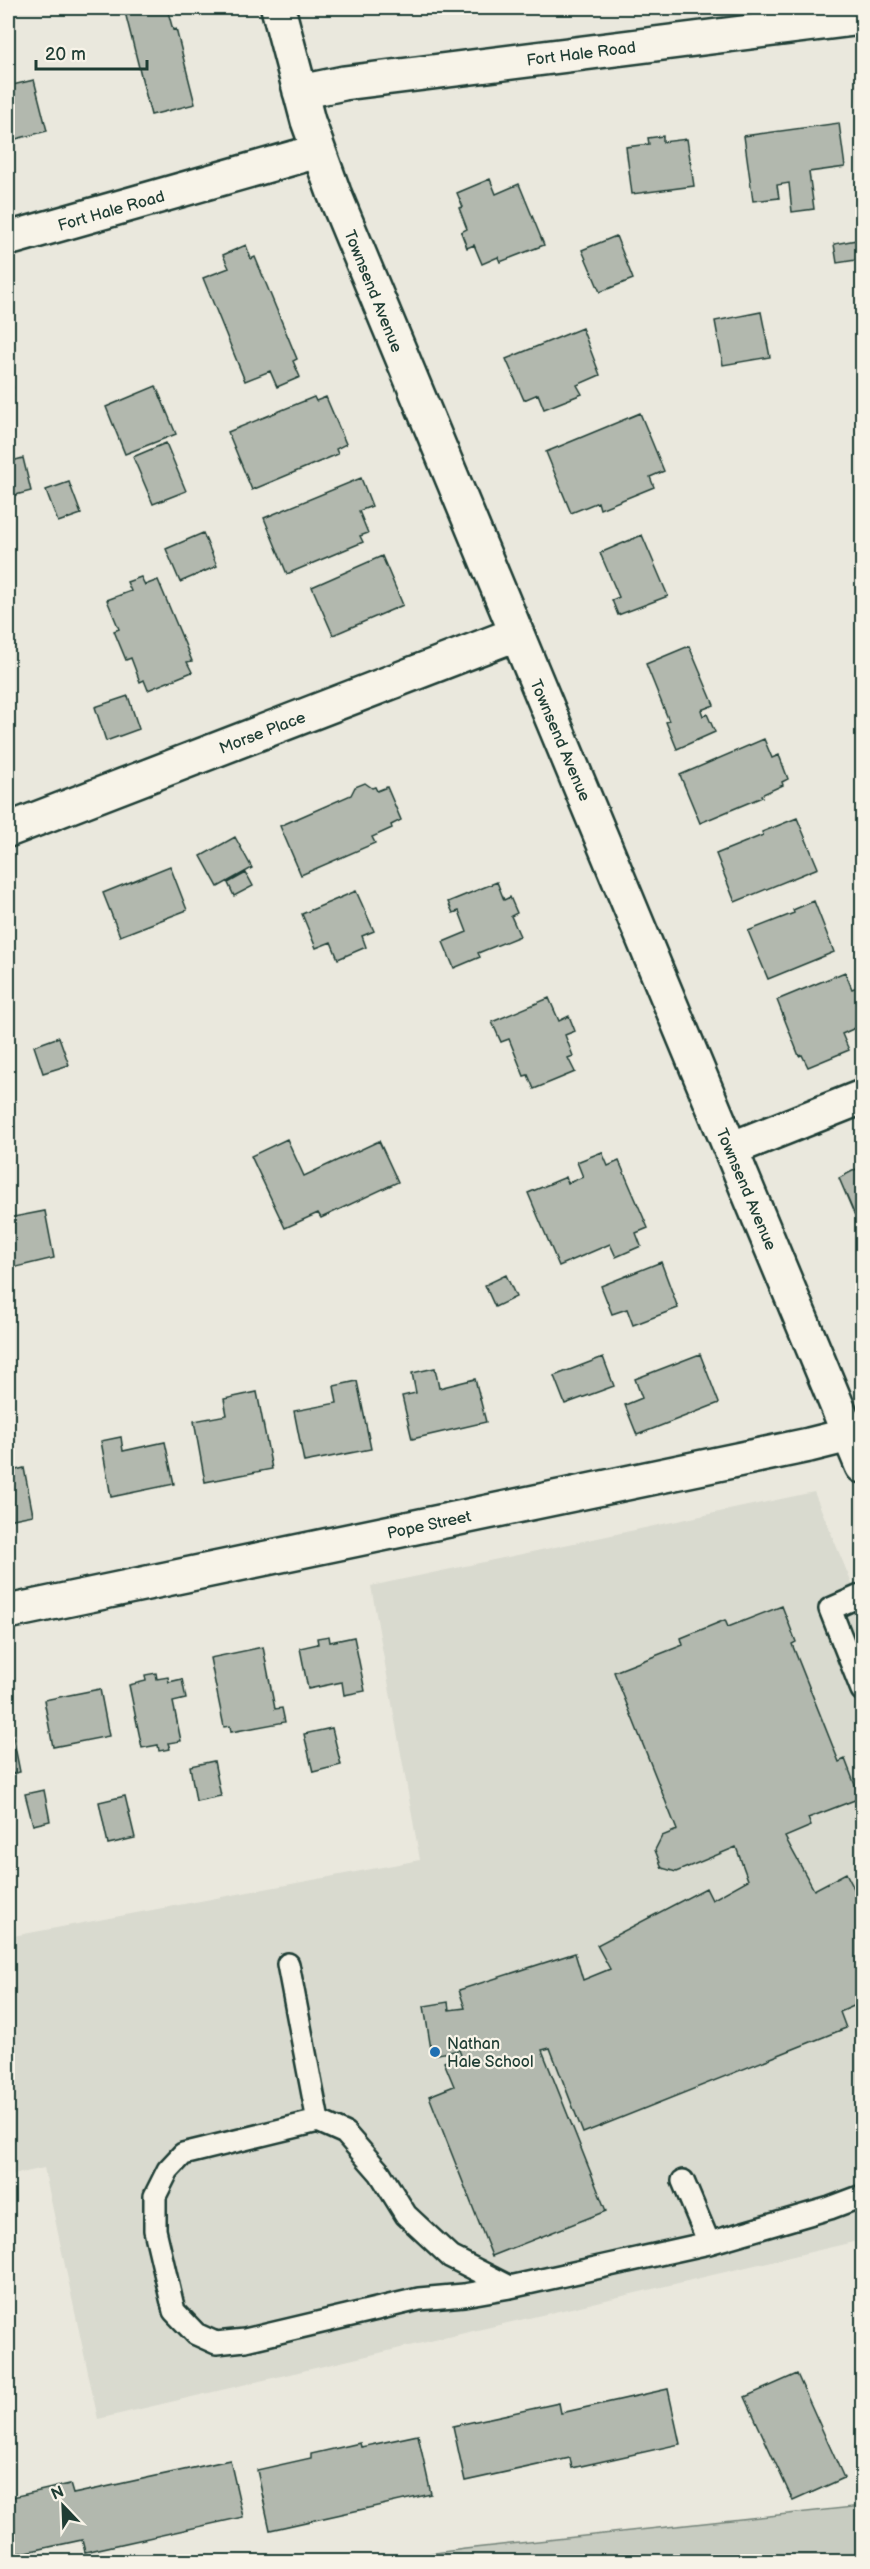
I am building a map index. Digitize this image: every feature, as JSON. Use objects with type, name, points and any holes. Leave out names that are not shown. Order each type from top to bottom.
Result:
[{"type":"street","name":"Townsend Avenue","points":[[278,8],[318,152],[862,1466]]},
{"type":"street","name":"Fort Hale Road","points":[[300,93],[344,83],[862,18]]},
{"type":"street","name":"Fort Hale Road","points":[[8,239],[318,152]]},
{"type":"street","name":"Morse Place","points":[[8,830],[516,634]]},
{"type":"street","points":[[731,1149],[862,1097]]},
{"type":"street","name":"Pope Street","points":[[8,1612],[849,1435]]},
{"type":"lane","points":[[862,1595],[830,1609],[862,1690]]},
{"type":"lane","points":[[288,1964],[318,2121]]},
{"type":"lane","points":[[510,2287],[451,2257],[406,2215],[380,2173],[345,2133],[318,2121],[183,2154],[168,2170],[155,2196],[155,2230],[174,2312],[196,2334],[216,2343],[245,2340],[419,2299],[464,2295],[510,2287],[709,2243],[862,2196]]},
{"type":"lane","points":[[682,2181],[709,2243]]},
{"type":"shaded area","name":"Nathan Hale School","points":[[814,1492],[862,1608],[862,2240],[98,2419],[44,2168],[8,2176],[8,1937],[420,1860],[371,1586]]},
{"type":"shaded area","points":[[862,2506],[862,2561],[375,2561],[465,2549]]},
{"type":"building","points":[[124,8],[167,8],[173,30],[176,29],[195,104],[151,115]]},
{"type":"building","points":[[34,80],[47,131],[8,141],[8,86]]},
{"type":"building","points":[[839,123],[845,167],[809,172],[814,209],[792,212],[789,183],[777,185],[779,198],[753,201],[744,136]]},
{"type":"building","points":[[663,136],[663,142],[687,139],[694,186],[632,194],[626,147],[649,144],[648,138]]},
{"type":"building","points":[[490,179],[496,194],[519,184],[544,245],[500,262],[498,257],[482,264],[474,245],[467,248],[461,232],[467,229],[459,208],[463,207],[457,193]]},
{"type":"building","points":[[616,236],[633,279],[600,292],[582,250]]},
{"type":"building","points":[[862,239],[862,259],[837,263],[834,244]]},
{"type":"building","points":[[246,245],[251,259],[255,257],[297,359],[293,361],[300,377],[277,387],[270,371],[245,381],[203,278],[229,268],[223,255]]},
{"type":"building","points":[[761,312],[770,357],[723,365],[715,321]]},
{"type":"building","points":[[582,328],[600,375],[577,385],[582,394],[544,409],[538,394],[524,400],[506,359]]},
{"type":"building","points":[[8,368],[13,396],[8,398]]},
{"type":"building","points":[[156,386],[176,434],[125,454],[106,407]]},
{"type":"building","points":[[314,397],[316,401],[326,397],[346,444],[336,449],[338,454],[252,490],[228,432]]},
{"type":"building","points":[[640,413],[664,471],[650,477],[654,487],[600,509],[598,502],[571,513],[546,452]]},
{"type":"building","points":[[166,443],[186,491],[153,504],[133,457]]},
{"type":"building","points":[[23,458],[31,491],[8,497],[8,462]]},
{"type":"building","points":[[361,478],[372,506],[359,511],[368,533],[360,536],[363,542],[287,574],[264,518]]},
{"type":"building","points":[[69,482],[81,514],[58,522],[46,490]]},
{"type":"building","points":[[203,533],[217,566],[180,582],[166,549]]},
{"type":"building","points":[[642,535],[668,596],[618,615],[612,600],[619,597],[600,553]]},
{"type":"building","points":[[382,556],[403,605],[333,635],[312,587]]},
{"type":"building","points":[[141,577],[145,585],[158,580],[192,661],[187,662],[192,672],[148,690],[144,680],[140,682],[131,658],[126,660],[114,631],[119,629],[107,600],[131,591],[127,582]]},
{"type":"building","points":[[689,646],[714,705],[701,710],[703,716],[707,714],[715,732],[677,749],[666,722],[669,721],[646,664]]},
{"type":"building","points":[[128,696],[139,729],[106,741],[95,707]]},
{"type":"building","points":[[764,739],[772,758],[779,755],[788,779],[782,782],[783,785],[761,795],[762,797],[700,823],[680,775]]},
{"type":"building","points":[[365,783],[372,788],[375,787],[377,791],[387,787],[401,820],[391,825],[392,828],[372,837],[375,843],[301,875],[280,826],[351,795],[355,787]]},
{"type":"building","points":[[797,818],[818,868],[735,902],[716,854]]},
{"type":"building","points":[[235,837],[252,868],[218,887],[201,856]]},
{"type":"building","points":[[170,866],[187,910],[120,936],[103,893]]},
{"type":"building","points":[[246,873],[253,886],[234,896],[228,883]]},
{"type":"building","points":[[497,882],[504,900],[510,897],[517,913],[511,916],[520,936],[478,953],[480,957],[454,968],[443,942],[467,932],[459,911],[453,913],[448,902]]},
{"type":"building","points":[[356,891],[374,931],[362,936],[366,947],[338,959],[331,942],[316,948],[302,914]]},
{"type":"building","points":[[814,901],[834,952],[768,979],[748,931],[794,913],[793,910]]},
{"type":"building","points":[[845,972],[852,989],[862,985],[862,1025],[842,1034],[849,1050],[808,1067],[802,1055],[799,1056],[777,1000]]},
{"type":"building","points":[[549,998],[559,1021],[569,1016],[575,1031],[565,1035],[573,1056],[568,1058],[575,1072],[534,1089],[528,1075],[524,1076],[509,1039],[501,1042],[492,1022]]},
{"type":"building","points":[[59,1037],[69,1065],[43,1073],[34,1046]]},
{"type":"building","points":[[287,1139],[304,1176],[379,1141],[398,1182],[321,1218],[318,1213],[285,1228],[251,1156]]},
{"type":"building","points":[[602,1152],[608,1166],[619,1161],[648,1228],[636,1233],[641,1246],[616,1257],[610,1244],[559,1266],[528,1193],[566,1177],[568,1183],[583,1177],[577,1162]]},
{"type":"building","points":[[862,1166],[862,1215],[856,1218],[839,1178]]},
{"type":"building","points":[[45,1211],[54,1258],[8,1269],[8,1218]]},
{"type":"building","points":[[661,1262],[678,1308],[633,1325],[627,1309],[612,1314],[601,1286]]},
{"type":"building","points":[[506,1275],[516,1297],[495,1307],[485,1285]]},
{"type":"building","points":[[700,1354],[719,1403],[637,1435],[625,1405],[642,1398],[635,1379]]},
{"type":"building","points":[[603,1357],[614,1386],[565,1404],[554,1376]]},
{"type":"building","points":[[435,1368],[439,1388],[475,1379],[486,1422],[412,1439],[402,1396],[416,1393],[412,1373]]},
{"type":"building","points":[[357,1381],[371,1449],[304,1462],[294,1411],[337,1403],[334,1386]]},
{"type":"building","points":[[257,1392],[272,1469],[205,1482],[194,1421],[227,1415],[224,1399]]},
{"type":"building","points":[[121,1437],[123,1451],[165,1442],[174,1484],[111,1497],[101,1441]]},
{"type":"building","points":[[24,1468],[33,1515],[8,1520],[8,1472]]},
{"type":"building","points":[[782,1606],[796,1642],[792,1644],[839,1762],[845,1759],[860,1798],[808,1818],[811,1826],[785,1837],[814,1890],[846,1873],[862,1904],[862,2011],[859,2012],[856,2005],[840,2012],[846,2028],[583,2133],[550,2048],[542,2050],[606,2211],[492,2256],[429,2096],[454,2086],[444,2062],[461,2055],[459,2050],[432,2055],[424,2006],[448,2002],[449,2010],[465,2008],[459,1990],[575,1953],[583,1980],[610,1969],[597,1945],[706,1888],[712,1900],[748,1880],[736,1847],[676,1872],[662,1868],[655,1850],[662,1836],[677,1830],[614,1672],[683,1645],[681,1638],[725,1620],[728,1627]]},
{"type":"building","points":[[329,1636],[330,1642],[354,1637],[365,1691],[344,1695],[342,1682],[308,1689],[300,1648],[318,1644],[317,1638]]},
{"type":"building","points":[[263,1647],[275,1709],[282,1708],[285,1722],[231,1732],[230,1726],[224,1727],[210,1658]]},
{"type":"building","points":[[156,1673],[157,1679],[168,1677],[169,1682],[182,1679],[186,1699],[173,1702],[181,1741],[168,1743],[170,1749],[159,1751],[158,1745],[142,1748],[129,1685],[146,1681],[145,1675]]},
{"type":"building","points":[[100,1689],[109,1736],[53,1747],[44,1700]]},
{"type":"building","points":[[8,1711],[20,1772],[11,1774],[12,1777],[8,1778]]},
{"type":"building","points":[[332,1728],[341,1765],[313,1772],[304,1734]]},
{"type":"building","points":[[214,1761],[221,1796],[196,1801],[190,1766]]},
{"type":"building","points":[[44,1790],[50,1821],[33,1825],[25,1794]]},
{"type":"building","points":[[125,1796],[135,1838],[108,1844],[99,1802]]},
{"type":"building","points":[[797,2374],[844,2478],[793,2501],[745,2397]]},
{"type":"building","points":[[668,2389],[680,2444],[572,2468],[570,2458],[465,2481],[453,2426],[559,2403],[561,2413]]},
{"type":"building","points":[[418,2435],[431,2494],[270,2530],[257,2470],[311,2458],[311,2454],[360,2443],[361,2447]]},
{"type":"building","points":[[230,2460],[243,2517],[85,2552],[82,2540],[8,2556],[8,2498],[70,2484],[73,2494]]},
{"type":"place","name":"Nathan Hale School","points":[[435,2052]]}]
